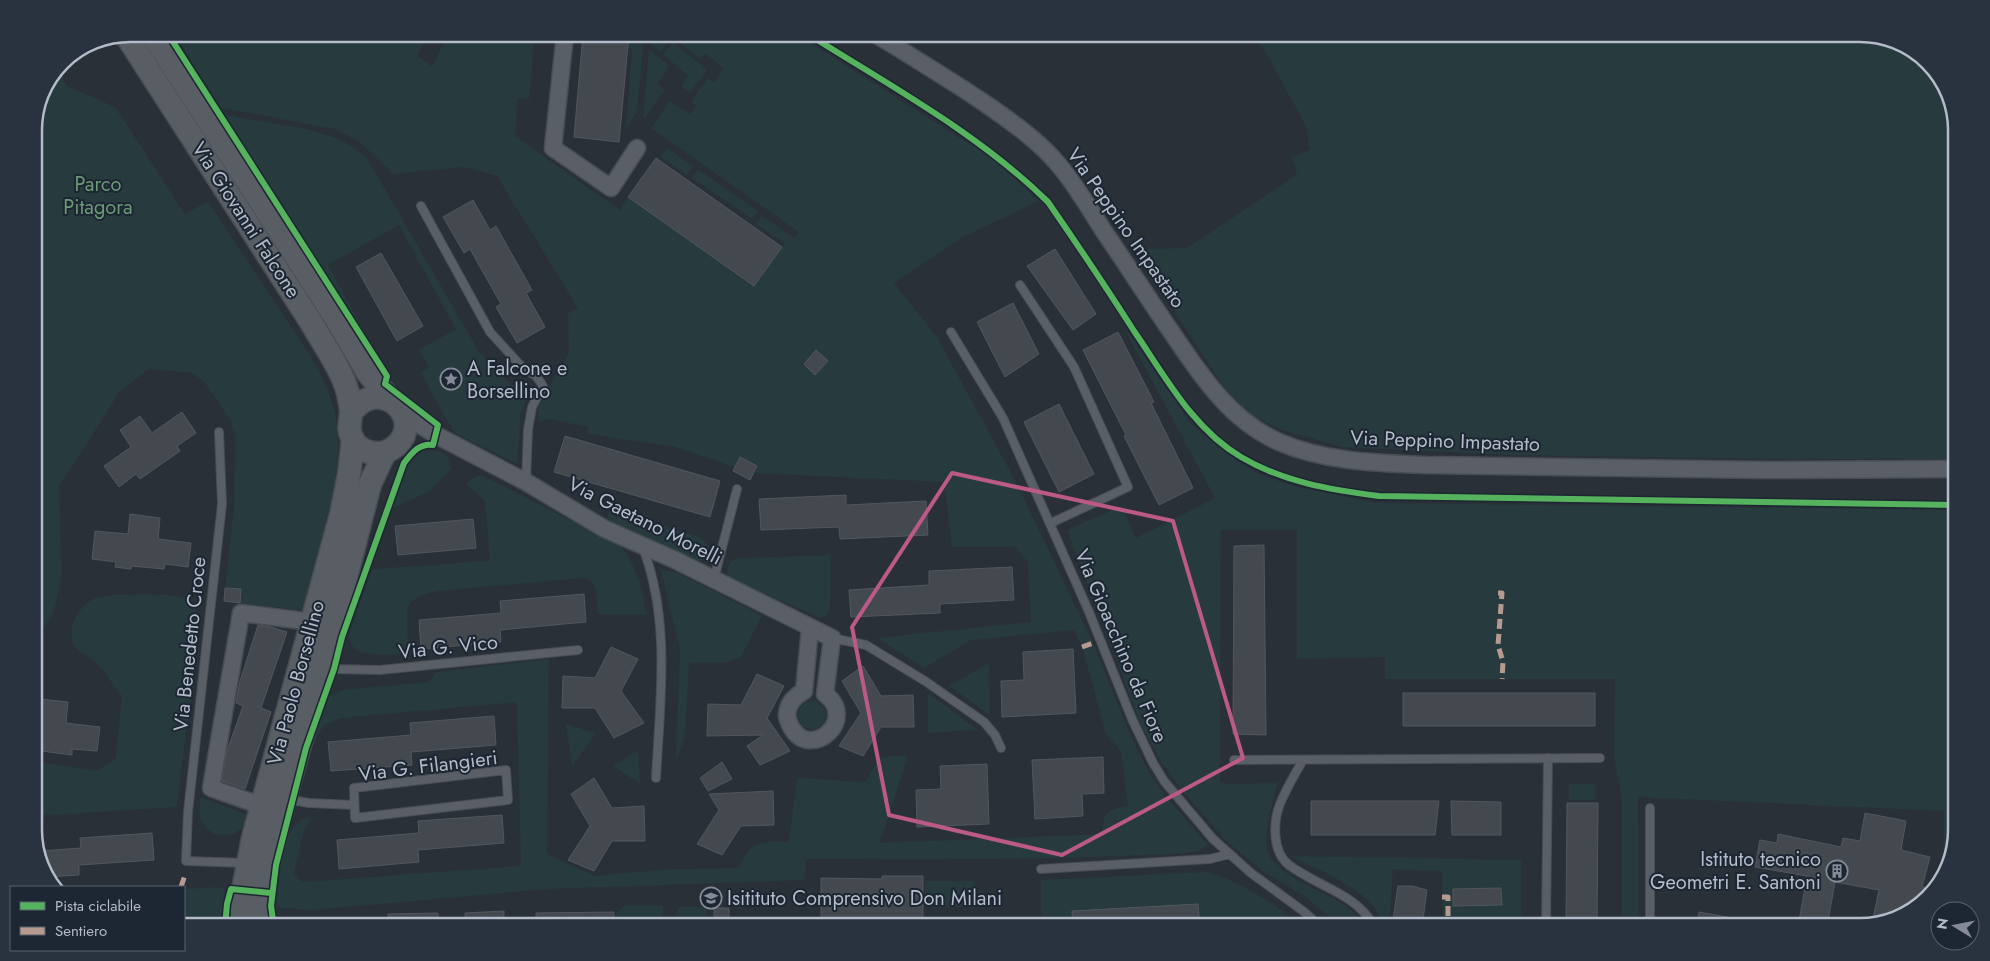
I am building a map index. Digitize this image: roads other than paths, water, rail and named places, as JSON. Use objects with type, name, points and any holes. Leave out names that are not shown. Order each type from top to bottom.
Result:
[{"type":"street","name":"Via Giovanni Falcone","points":[[131,42],[311,322],[343,378],[351,413]]},
{"type":"street","name":"Via Giovanni Falcone","points":[[157,42],[335,317],[368,373],[395,403]]},
{"type":"street","points":[[564,42],[553,148],[611,188],[637,148]]},
{"type":"street","name":"Via Peppino Impastato","points":[[887,42],[962,88],[1038,142],[1059,165],[1084,200],[1182,347],[1221,401],[1244,422],[1279,442],[1331,457],[1382,463],[1428,465],[1767,470],[1947,470]]},
{"type":"street","points":[[392,447],[404,433],[406,424],[404,414],[395,403],[383,397],[373,397],[364,400],[351,413],[349,431],[358,447],[366,451],[375,453],[392,447],[413,437],[436,434]]},
{"type":"street","name":"Via Gaetano Morelli","points":[[395,403],[420,425],[526,482],[605,529],[714,579],[832,638]]},
{"type":"street","name":"Via Paolo Borsellino","points":[[241,918],[243,890],[262,806],[341,515],[349,476],[352,439]]},
{"type":"street","name":"Via Paolo Borsellino","points":[[263,918],[263,893],[268,864],[321,665],[332,632],[370,484],[392,447]]},
{"type":"street","points":[[262,806],[211,788],[241,613],[313,622]]},
{"type":"street","points":[[810,628],[804,691],[791,702],[787,715],[789,724],[802,738],[810,740],[824,737],[834,727],[836,721],[837,712],[834,704],[825,694],[832,638]]},
{"type":"lane","points":[[421,206],[490,332],[521,366],[536,376],[543,386],[532,407],[528,430],[526,482]]},
{"type":"lane","points":[[1020,285],[1074,368],[1128,487],[1051,523]]},
{"type":"lane","name":"Via Gioacchino da Fiore","points":[[951,332],[1003,418],[1051,523],[1132,719],[1164,782],[1214,839],[1230,854],[1251,873],[1311,918]]},
{"type":"lane","name":"Via Benedetto Croce","points":[[219,432],[222,504],[188,812],[186,861],[248,863]]},
{"type":"lane","points":[[714,579],[737,489]]},
{"type":"lane","points":[[643,546],[651,568],[662,647],[656,778]]},
{"type":"lane","name":"Via Gaetano Morelli","points":[[832,638],[866,645],[925,681],[984,722],[994,734],[1001,748]]},
{"type":"lane","name":"Via G. Vico","points":[[321,665],[334,669],[380,670],[578,650]]},
{"type":"lane","points":[[1546,918],[1548,758]]},
{"type":"lane","points":[[1234,760],[1600,758]]},
{"type":"lane","points":[[1303,760],[1280,805],[1275,826],[1278,848],[1288,864],[1350,899],[1367,913],[1370,918]]},
{"type":"lane","name":"Via G. Filangieri","points":[[506,770],[508,800],[355,818],[354,805],[354,788],[506,770]]},
{"type":"lane","points":[[285,798],[309,803],[354,805]]},
{"type":"lane","points":[[1650,808],[1650,918]]},
{"type":"lane","points":[[1041,869],[1210,859],[1230,854]]},
{"type":"place","name":"A Falcone e Borsellino","points":[[451,379]]},
{"type":"place","name":"Istituto tecnico Geometri E. Santoni","points":[[1837,871]]},
{"type":"place","name":"Isitituto Comprensivo Don Milani","points":[[711,898]]},
{"type":"park label","name":"Parco Pitagora","points":[[98,196]]}]
